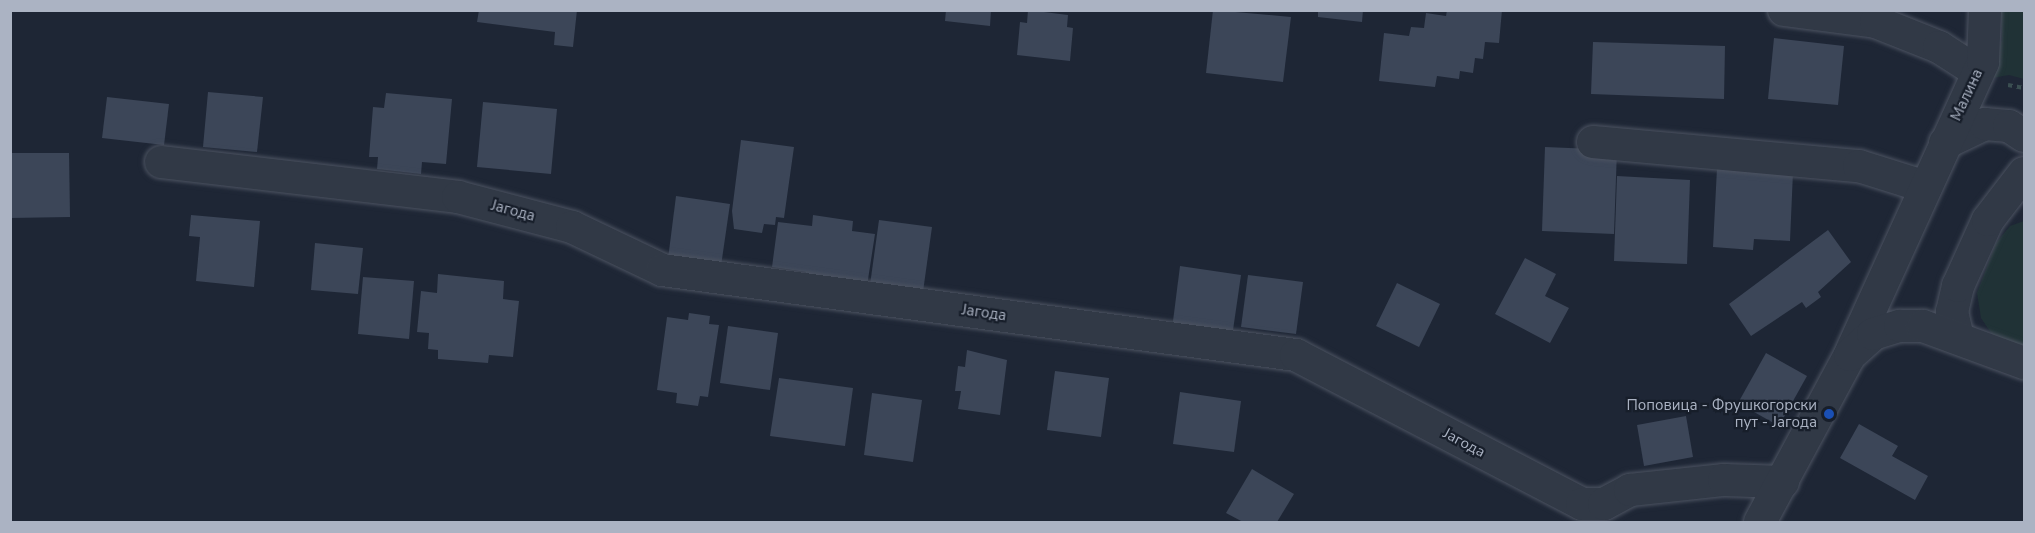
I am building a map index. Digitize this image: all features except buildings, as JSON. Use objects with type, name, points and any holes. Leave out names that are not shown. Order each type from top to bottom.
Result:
[{"type":"street","points":[[1784,10],[1876,22],[1939,47],[1978,72]]},
{"type":"street","name":"Малина","points":[[1760,522],[1850,355],[1983,62],[1985,10]]},
{"type":"street","points":[[1945,142],[1985,124],[2009,126],[2025,136]]},
{"type":"street","points":[[1593,142],[1859,166],[1926,187]]},
{"type":"street","name":"Јагода","points":[[161,162],[458,197],[572,227],[662,270],[1296,355],[1582,504],[1604,504],[1630,490],[1725,480],[1783,482]]},
{"type":"street","points":[[1958,338],[1953,312],[1958,286],[1988,220],[2025,173]]},
{"type":"street","points":[[1891,269],[1896,297],[1906,314],[1923,326],[2025,363]]},
{"type":"street","points":[[1850,355],[1872,334],[1900,326],[1923,326]]},
{"type":"shaded area","points":[[2001,11],[2024,11],[2024,79],[2009,75],[1992,78],[2002,39]]},
{"type":"shaded area","points":[[2024,221],[2024,347],[1993,336],[1981,318],[1977,293],[1996,243],[2010,226]]},
{"type":"place","name":"Поповица - Фрушкогорски пут - Јагода","points":[[1829,414]]}]
